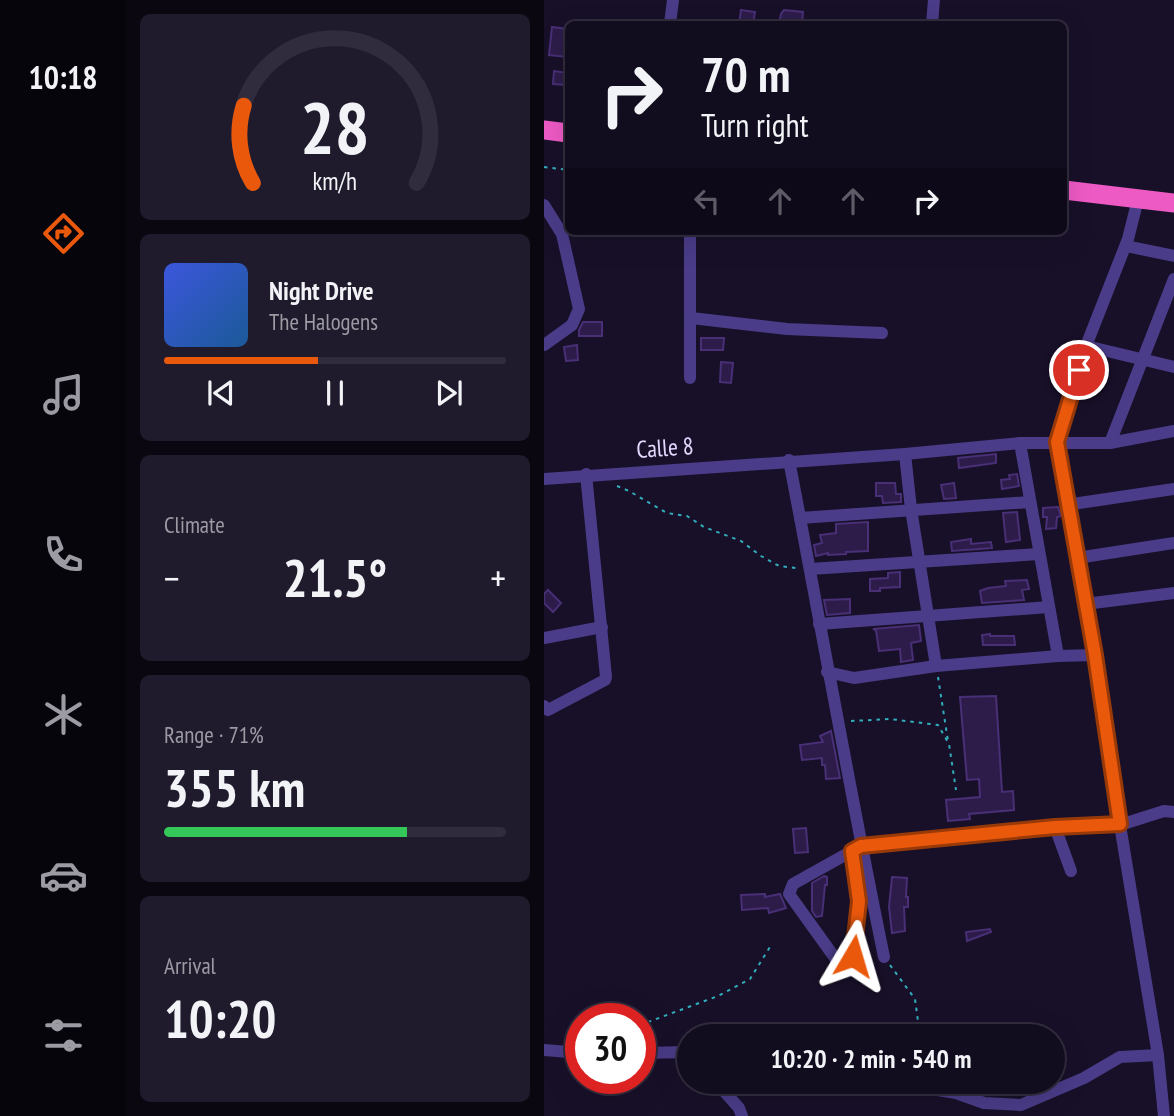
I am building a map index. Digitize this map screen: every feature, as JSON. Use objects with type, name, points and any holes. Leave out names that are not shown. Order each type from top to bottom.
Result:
[{"type":"highway","points":[[544,130],[565,133]]},
{"type":"highway","points":[[1067,190],[1174,203]]},
{"type":"street","points":[[670,21],[673,0]]},
{"type":"street","points":[[931,21],[934,0]]},
{"type":"street","points":[[1138,199],[1127,243],[1086,346],[1057,442],[1066,505],[1095,655],[1158,1055],[1164,1116]]},
{"type":"street","points":[[544,205],[562,234],[579,309],[572,325],[544,345]]},
{"type":"street","points":[[690,235],[690,378]]},
{"type":"street","points":[[1127,243],[1174,256]]},
{"type":"street","points":[[1110,443],[1174,279]]},
{"type":"street","points":[[691,318],[787,329],[882,333]]},
{"type":"street","points":[[1086,346],[1174,367]]},
{"type":"street","name":"Calle 8","points":[[544,479],[585,474],[905,454],[1020,443],[1110,443],[1173,429]]},
{"type":"street","points":[[1020,443],[1058,656]]},
{"type":"street","points":[[905,454],[918,560],[936,666]]},
{"type":"street","points":[[789,460],[827,672],[840,724],[857,848],[859,901],[853,956],[839,960],[835,958],[788,891],[793,884],[857,848],[1055,827],[1120,824],[1164,810],[1174,812]]},
{"type":"street","points":[[544,706],[548,710],[605,680],[602,627],[585,474]]},
{"type":"street","points":[[1066,505],[1174,489]]},
{"type":"street","points":[[800,518],[1030,502]]},
{"type":"street","points":[[1077,558],[1174,544]]},
{"type":"street","points":[[810,569],[1039,554]]},
{"type":"street","points":[[1085,604],[1174,593]]},
{"type":"street","points":[[819,624],[1049,607]]},
{"type":"street","points":[[544,638],[602,627]]},
{"type":"street","points":[[827,672],[854,678],[936,666],[1095,655]]},
{"type":"street","points":[[1055,827],[1071,871]]},
{"type":"street","points":[[857,848],[884,957]]},
{"type":"street","points":[[544,1050],[565,1052]]},
{"type":"street","points":[[656,1053],[677,1052]]},
{"type":"street","points":[[958,1094],[987,1110],[1021,1105],[1084,1078],[1120,1056],[1158,1055]]},
{"type":"street","points":[[727,1094],[739,1108],[742,1116]]},
{"type":"path","points":[[544,167],[565,170]]},
{"type":"path","points":[[608,484],[629,491],[667,513],[688,516],[704,527],[741,541],[779,566],[810,569]]},
{"type":"path","points":[[936,666],[956,790]]},
{"type":"path","points":[[840,724],[890,719],[938,725],[949,744]]},
{"type":"path","points":[[656,1019],[718,996],[750,979],[770,947]]},
{"type":"path","points":[[884,957],[915,999],[918,1024]]},
{"type":"building","points":[[741,10],[755,12],[754,21],[739,21]]},
{"type":"building","points":[[784,10],[803,12],[802,21],[780,21]]},
{"type":"building","points":[[552,27],[565,29],[565,57],[549,55]]},
{"type":"building","points":[[554,71],[565,73],[565,85],[553,84]]},
{"type":"building","points":[[583,322],[602,322],[602,336],[579,336]]},
{"type":"building","points":[[701,338],[724,338],[723,350],[701,350]]},
{"type":"building","points":[[577,345],[578,360],[566,361],[564,347]]},
{"type":"building","points":[[721,362],[733,363],[731,383],[720,382]]},
{"type":"building","points":[[996,454],[996,463],[959,468],[958,458]]},
{"type":"building","points":[[1017,474],[1019,486],[1002,489],[1001,480],[1010,479],[1009,475]]},
{"type":"building","points":[[876,483],[895,483],[896,494],[901,494],[901,502],[883,503],[882,496],[876,496]]},
{"type":"building","points":[[954,483],[956,498],[944,499],[941,485]]},
{"type":"building","points":[[1058,507],[1061,516],[1057,517],[1056,528],[1046,529],[1047,517],[1043,517],[1043,508]]},
{"type":"building","points":[[1017,512],[1020,540],[1006,542],[1003,513]]},
{"type":"building","points":[[868,522],[868,551],[816,556],[814,545],[822,543],[820,535],[836,533],[836,524]]},
{"type":"building","points":[[971,539],[971,544],[991,542],[992,548],[952,551],[951,542]]},
{"type":"building","points":[[900,572],[900,587],[870,591],[870,579],[888,578],[888,573]]},
{"type":"building","points":[[1027,580],[1029,589],[1022,590],[1024,600],[982,603],[980,591],[1006,586],[1005,581]]},
{"type":"building","points":[[548,590],[561,603],[553,612],[544,603],[544,594]]},
{"type":"building","points":[[850,599],[850,613],[827,615],[824,600]]},
{"type":"building","points":[[919,625],[921,641],[911,643],[913,660],[901,662],[900,649],[879,651],[876,630],[873,629]]},
{"type":"building","points":[[982,635],[1014,636],[1015,645],[983,645]]},
{"type":"building","points":[[996,696],[1002,792],[1013,791],[1014,810],[969,814],[970,819],[948,821],[946,800],[980,797],[979,779],[967,780],[960,697]]},
{"type":"building","points":[[831,731],[840,778],[826,779],[822,758],[802,760],[800,745],[823,742],[820,736]]},
{"type":"building","points":[[806,828],[808,852],[795,853],[793,829]]},
{"type":"building","points":[[827,877],[827,885],[822,916],[816,917],[812,911],[812,883]]},
{"type":"building","points":[[892,877],[907,878],[908,907],[904,907],[905,931],[892,933],[889,907]]},
{"type":"building","points":[[765,894],[765,897],[780,894],[786,908],[769,913],[768,908],[742,910],[741,895]]},
{"type":"building","points":[[990,929],[991,932],[967,941],[966,932]]},
{"type":"route","points":[[853,956],[859,901],[852,851],[861,846],[1055,827],[1120,824],[1095,655],[1066,505],[1057,442],[1079,370]]}]
